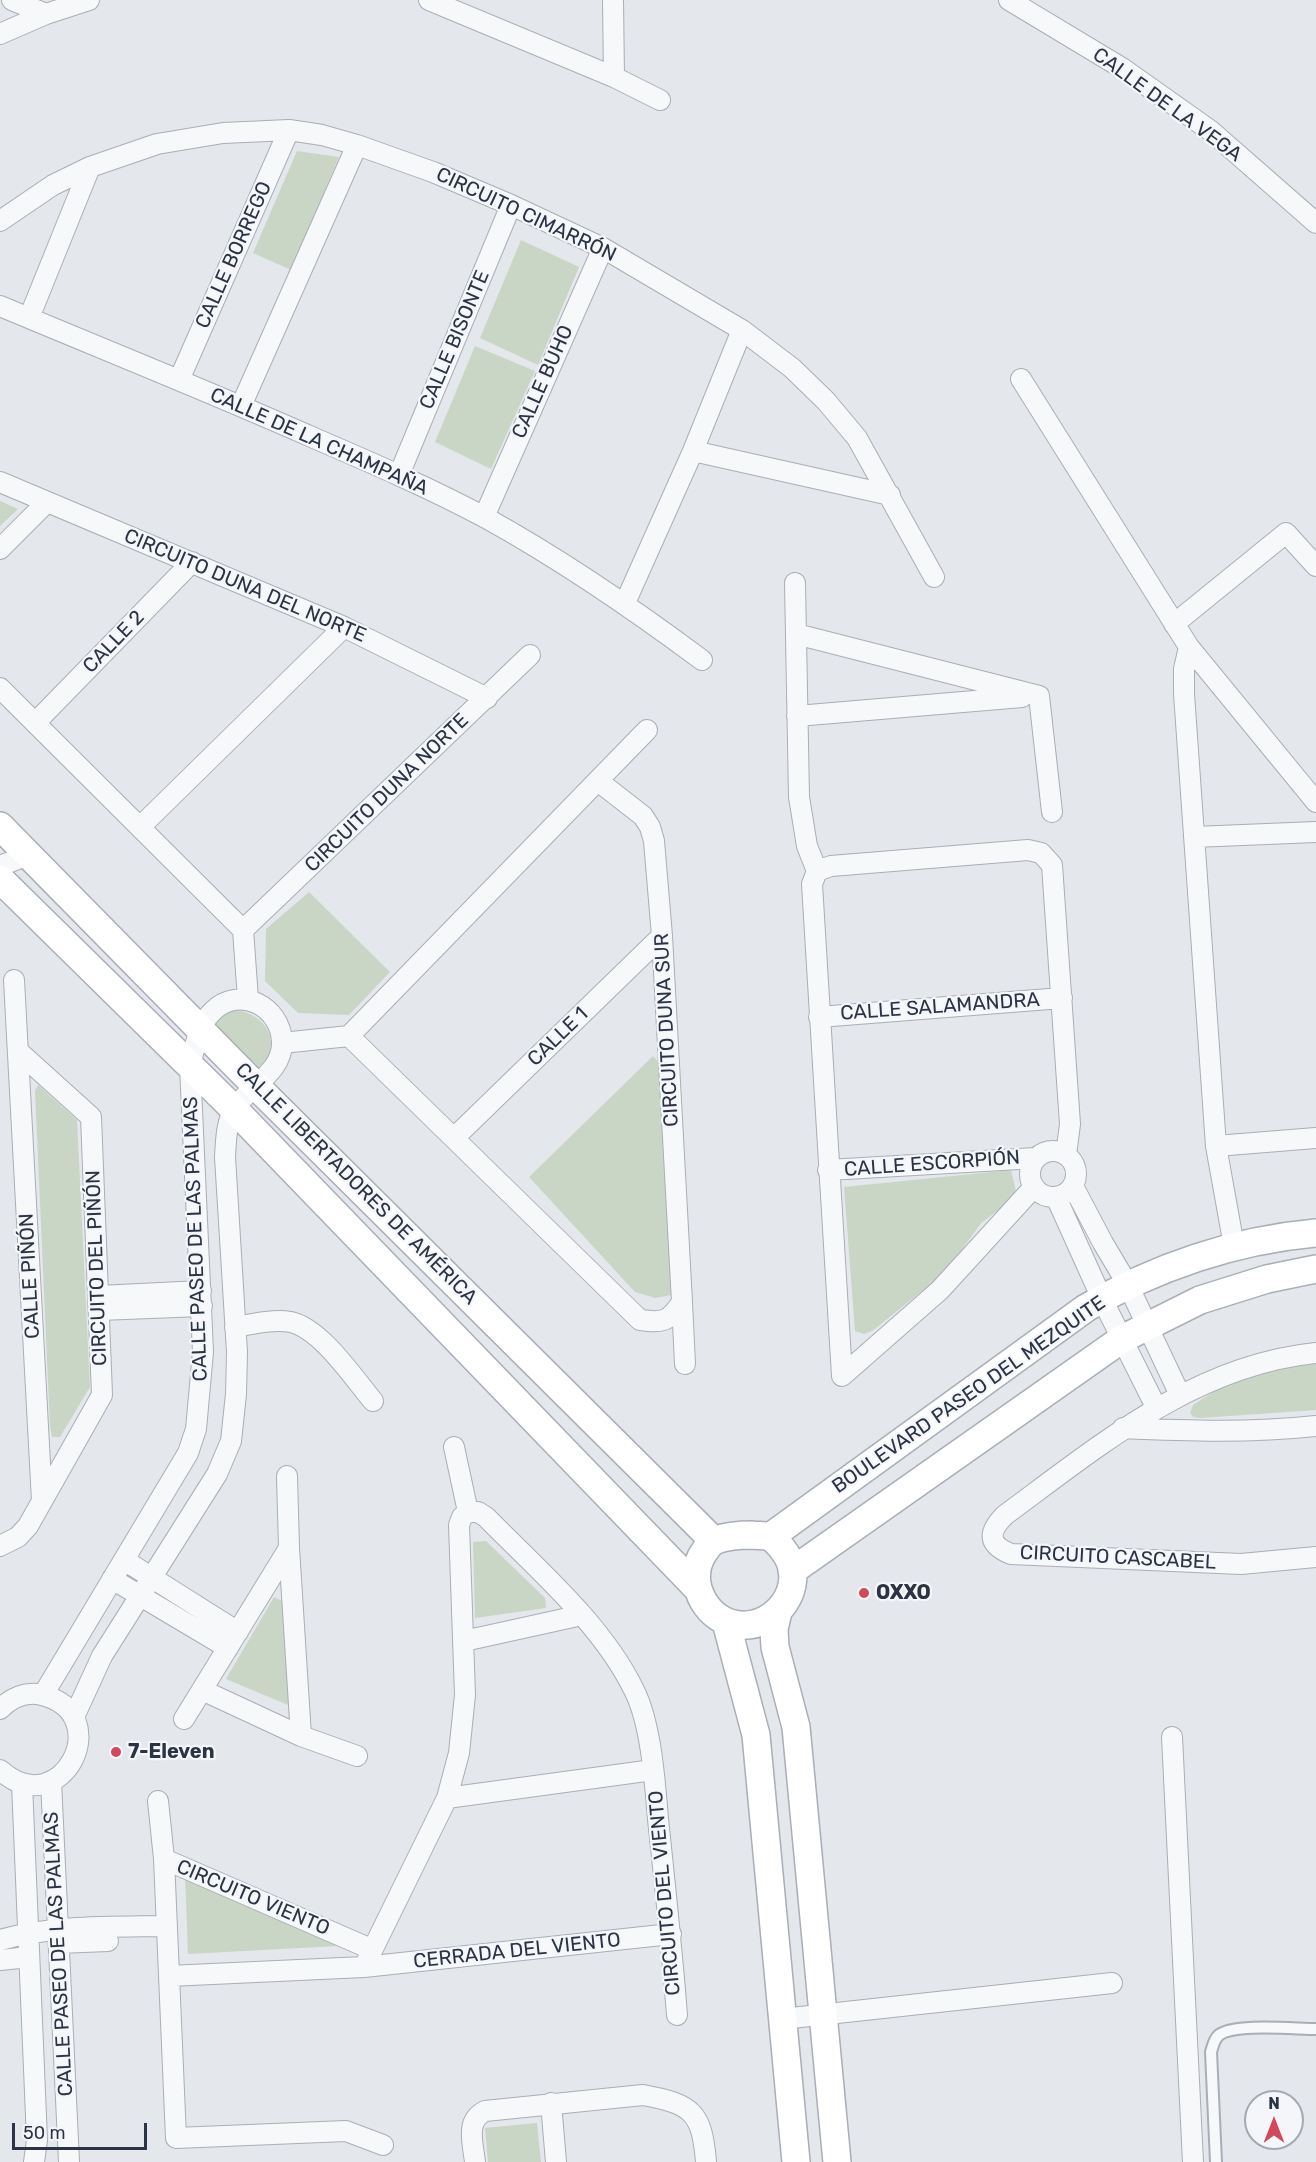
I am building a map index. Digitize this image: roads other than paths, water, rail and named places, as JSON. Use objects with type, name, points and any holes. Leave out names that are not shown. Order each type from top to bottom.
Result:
[{"type":"street","points":[[12,0],[46,14]]},
{"type":"street","points":[[0,34],[46,14],[89,0]]},
{"type":"street","points":[[429,0],[614,77],[660,99]]},
{"type":"street","points":[[613,0],[614,77]]},
{"type":"street","name":"CALLE DE LA VEGA","points":[[1009,0],[1122,68],[1202,125],[1316,223]]},
{"type":"street","name":"CIRCUITO CIMARRÓN","points":[[0,221],[53,185],[90,167],[156,144],[223,133],[289,130],[322,135],[433,172],[603,248],[742,330],[792,368],[826,401],[857,438],[934,577]]},
{"type":"street","name":"CALLE BORREGO","points":[[179,380],[289,130]]},
{"type":"street","points":[[241,406],[357,145]]},
{"type":"street","points":[[29,318],[90,167]]},
{"type":"street","name":"CALLE BISONTE","points":[[399,475],[511,205]]},
{"type":"street","name":"CALLE BUHO","points":[[484,517],[603,248]]},
{"type":"street","name":"CALLE DE LA CHAMPAÑA","points":[[0,306],[241,406],[399,475],[484,517],[554,557],[625,603],[702,660]]},
{"type":"street","points":[[625,603],[693,452],[742,330]]},
{"type":"street","points":[[1021,380],[1189,647],[1316,802]]},
{"type":"street","points":[[693,452],[890,495]]},
{"type":"street","name":"CIRCUITO DUNA DEL NORTE","points":[[0,482],[344,627],[487,698]]},
{"type":"street","points":[[0,549],[47,502]]},
{"type":"street","points":[[1174,624],[1286,533],[1316,566]]},
{"type":"street","name":"CALLE 2","points":[[35,723],[192,562]]},
{"type":"street","points":[[795,583],[799,797],[807,846],[817,871],[812,884],[842,1376],[940,1290],[1034,1187]]},
{"type":"street","points":[[140,827],[344,627]]},
{"type":"street","points":[[796,634],[1039,696]]},
{"type":"street","points":[[1189,647],[1184,669],[1184,694],[1216,1146],[1234,1246]]},
{"type":"street","name":"CIRCUITO DUNA NORTE","points":[[243,930],[530,655]]},
{"type":"street","points":[[0,688],[243,930],[248,999]]},
{"type":"street","points":[[797,716],[1039,696]]},
{"type":"street","points":[[1039,696],[1052,812]]},
{"type":"street","points":[[282,1043],[349,1036],[646,730]]},
{"type":"street","name":"CIRCUITO DUNA SUR","points":[[598,782],[642,816],[650,827],[654,841],[662,936],[685,1364]]},
{"type":"street","name":"CALLE LIBERTADORES DE AMÉRICA","points":[[0,826],[256,1086],[714,1541]]},
{"type":"street","points":[[1194,837],[1316,832]]},
{"type":"street","points":[[817,871],[831,866],[1028,850],[1041,853],[1052,865],[1070,1124],[1066,1155]]},
{"type":"street","points":[[0,866],[28,855]]},
{"type":"street","name":"CALLE LIBERTADORES DE AMÉRICA","points":[[0,879],[234,1109],[698,1589]]},
{"type":"street","name":"CALLE 1","points":[[454,1138],[662,936]]},
{"type":"street","name":"CALLE PIÑÓN","points":[[14,980],[42,1501]]},
{"type":"street","name":"CALLE SALAMANDRA","points":[[819,1017],[1062,998]]},
{"type":"street","points":[[201,1030],[214,1009],[224,1003],[236,999],[248,999],[266,1008],[281,1033],[282,1043],[280,1056],[256,1086]]},
{"type":"street","name":"CALLE PASEO DE LAS PALMAS","points":[[43,1695],[188,1453],[196,1430],[203,1352],[190,1066],[201,1030]]},
{"type":"street","points":[[349,1036],[640,1320],[658,1322],[672,1317],[682,1302]]},
{"type":"street","name":"CIRCUITO DEL PIÑÓN","points":[[0,1546],[18,1537],[28,1526],[102,1395],[91,1117],[19,1052]]},
{"type":"street","name":"CALLE PASEO DE LAS PALMAS","points":[[74,1718],[102,1656],[217,1473],[231,1441],[236,1394],[237,1352],[225,1157],[227,1131],[234,1109],[256,1086]]},
{"type":"street","points":[[1216,1146],[1316,1138]]},
{"type":"street","points":[[1051,1150],[1066,1155],[1073,1161],[1076,1169],[1073,1186],[1063,1195],[1056,1197],[1040,1193],[1034,1187],[1030,1177],[1031,1167],[1036,1158],[1051,1150]]},
{"type":"street","name":"CALLE ESCORPIÓN","points":[[828,1170],[1036,1158]]},
{"type":"street","points":[[1073,1186],[1128,1286],[1180,1395]]},
{"type":"street","points":[[1056,1197],[1102,1299],[1156,1407]]},
{"type":"street","name":"BOULEVARD PASEO DEL MEZQUITE","points":[[770,1537],[1102,1299],[1128,1286],[1234,1246],[1316,1233]]},
{"type":"street","points":[[792,1571],[1122,1339],[1200,1300],[1267,1279],[1316,1269]]},
{"type":"street","points":[[99,1303],[201,1290],[233,1271]]},
{"type":"street","points":[[235,1327],[278,1321],[291,1322],[303,1327],[317,1335],[373,1401]]},
{"type":"street","points":[[203,1352],[237,1352]]},
{"type":"street","name":"CIRCUITO CASCABEL","points":[[1316,1353],[1289,1356],[1223,1376],[1156,1407],[1123,1428],[1005,1515],[993,1529],[992,1539],[996,1546],[1011,1554],[1241,1564],[1316,1557]]},
{"type":"street","points":[[1123,1428],[1201,1432],[1278,1430],[1316,1426]]},
{"type":"street","points":[[364,1967],[447,1798],[459,1753],[464,1706],[464,1641],[459,1525],[462,1517],[468,1512],[454,1447]]},
{"type":"street","points":[[287,1476],[289,1548],[301,1736]]},
{"type":"street","name":"CIRCUITO DEL VIENTO","points":[[468,1512],[478,1512],[486,1517],[582,1615],[614,1656],[635,1691],[646,1728],[653,1770],[676,2015]]},
{"type":"street","points":[[778,1612],[759,1623],[748,1625],[726,1622],[708,1609],[696,1580],[699,1562],[714,1541],[742,1535],[770,1537],[784,1552],[792,1571],[790,1593],[778,1612],[774,1629],[775,1647],[795,1727],[837,2162]]},
{"type":"street","points":[[184,1719],[289,1548]]},
{"type":"street","points":[[124,1560],[151,1577],[233,1640]]},
{"type":"street","points":[[112,1580],[140,1596],[233,1640]]},
{"type":"street","points":[[464,1641],[582,1615]]},
{"type":"street","points":[[726,1622],[756,1735],[796,2162]]},
{"type":"street","points":[[202,1690],[301,1736],[357,1756]]},
{"type":"street","points":[[0,1709],[7,1702],[21,1695],[36,1694],[51,1697],[64,1705],[74,1718],[79,1732],[79,1748],[73,1762],[63,1774],[51,1781],[37,1785],[22,1784],[9,1778],[0,1770]]},
{"type":"street","points":[[1172,1737],[1193,2162]]},
{"type":"street","name":"CIRCUITO DEL VIENTO","points":[[447,1798],[653,1770]]},
{"type":"street","name":"CALLE PASEO DE LAS PALMAS","points":[[51,1781],[69,2162]]},
{"type":"street","name":"CALLE PASEO DE LAS PALMAS","points":[[22,1784],[37,2140],[34,2162]]},
{"type":"street","points":[[158,1801],[164,1859]]},
{"type":"street","name":"CIRCUITO VIENTO","points":[[364,1967],[170,1976],[164,1859],[371,1949]]},
{"type":"street","points":[[0,1940],[28,1932],[58,1936],[167,1932]]},
{"type":"street","name":"CERRADA DEL VIENTO","points":[[364,1967],[670,1934]]},
{"type":"street","points":[[0,1960],[29,1957]]},
{"type":"street","points":[[170,1976],[176,2138],[346,2131],[383,2145]]},
{"type":"street","points":[[782,2019],[1112,1983]]},
{"type":"street","points":[[32,2014],[62,2013]]},
{"type":"street","points":[[475,2162],[472,2126],[477,2115],[485,2111],[643,2095],[665,2099],[692,2113],[700,2123],[704,2137],[706,2162]]},
{"type":"street","points":[[551,2103],[556,2162]]},
{"type":"lane","points":[[1216,2162],[1211,2052],[1215,2040],[1220,2034],[1241,2028],[1316,2029]]},
{"type":"place","name":"OXXO","points":[[864,1593]]},
{"type":"place","name":"7-Eleven","points":[[116,1752]]}]
